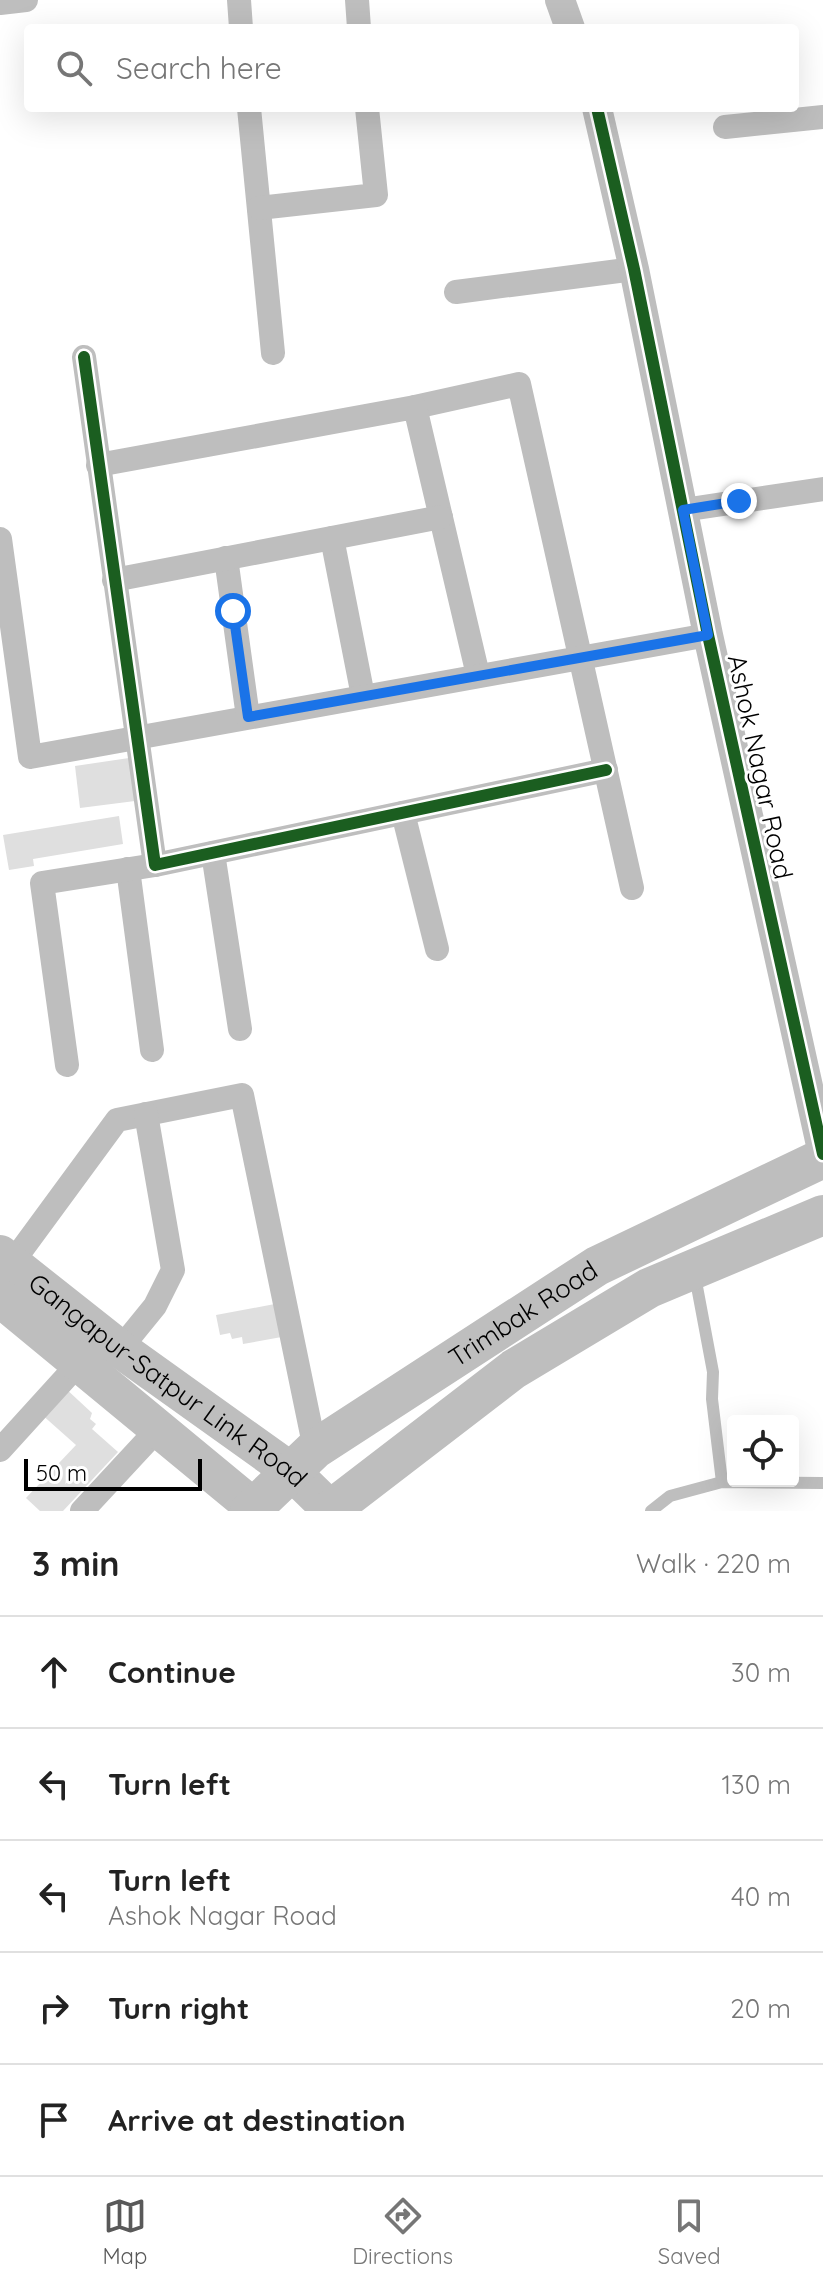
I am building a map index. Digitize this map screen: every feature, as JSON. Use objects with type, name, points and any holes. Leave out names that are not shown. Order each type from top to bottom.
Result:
[{"type":"highway","name":"Trimbak Road","points":[[254,1510],[303,1460],[597,1266],[823,1156]]},
{"type":"highway","points":[[330,1510],[514,1369],[649,1288],[823,1215]]},
{"type":"main road","name":"Gangapur-Satpur Link Road","points":[[4,1268],[120,1349],[303,1460],[330,1510]]},
{"type":"main road","name":"Gangapur-Satpur Link Road","points":[[0,1298],[254,1510]]},
{"type":"street","points":[[0,3],[26,0]]},
{"type":"street","points":[[239,0],[241,24]]},
{"type":"street","points":[[357,0],[359,24]]},
{"type":"street","points":[[560,0],[569,24]]},
{"type":"street","points":[[249,112],[273,353]]},
{"type":"street","points":[[259,208],[376,195],[367,112]]},
{"type":"street","name":"Ashok Nagar Road","points":[[598,112],[634,269],[708,635],[823,1156]]},
{"type":"street","points":[[725,127],[823,117]]},
{"type":"street","points":[[456,292],[634,269]]},
{"type":"street","points":[[84,357],[155,865]]},
{"type":"street","points":[[98,465],[415,407],[519,384],[632,888]]},
{"type":"street","points":[[415,407],[478,675]]},
{"type":"street","points":[[683,510],[823,489]]},
{"type":"street","points":[[114,580],[441,517]]},
{"type":"street","points":[[332,538],[363,696]]},
{"type":"street","points":[[0,542],[30,757],[708,635]]},
{"type":"street","points":[[226,558],[248,717]]},
{"type":"street","points":[[67,1065],[42,883],[155,865],[606,770]]},
{"type":"street","points":[[403,813],[437,949]]},
{"type":"street","points":[[213,853],[240,1029]]},
{"type":"street","points":[[128,869],[152,1050]]},
{"type":"street","points":[[4,1268],[117,1120],[242,1095],[303,1460]]},
{"type":"street","points":[[120,1349],[155,1306],[173,1270],[146,1114]]},
{"type":"street","points":[[0,1450],[80,1362]]},
{"type":"street","points":[[82,1511],[158,1429]]},
{"type":"lane","points":[[694,1269],[713,1372],[712,1399],[722,1482]]},
{"type":"lane","points":[[651,1511],[670,1496],[722,1482],[823,1483]]},
{"type":"building","points":[[129,758],[135,801],[80,808],[75,766]]},
{"type":"building","points":[[119,816],[123,844],[33,859],[34,866],[9,870],[3,835]]},
{"type":"building","points":[[280,1303],[287,1336],[243,1344],[242,1337],[232,1339],[230,1333],[220,1335],[216,1315]]},
{"type":"building","points":[[64,1387],[92,1413],[90,1419],[96,1424],[92,1429],[118,1452],[63,1511],[40,1511],[26,1498],[76,1445],[40,1413]]},
{"type":"cycle path","points":[[598,112],[634,269],[708,635],[823,1154]]},
{"type":"cycle path","points":[[84,357],[155,865],[606,770]]},
{"type":"route","points":[[233,611],[248,717],[708,635],[683,510],[739,501]]}]
